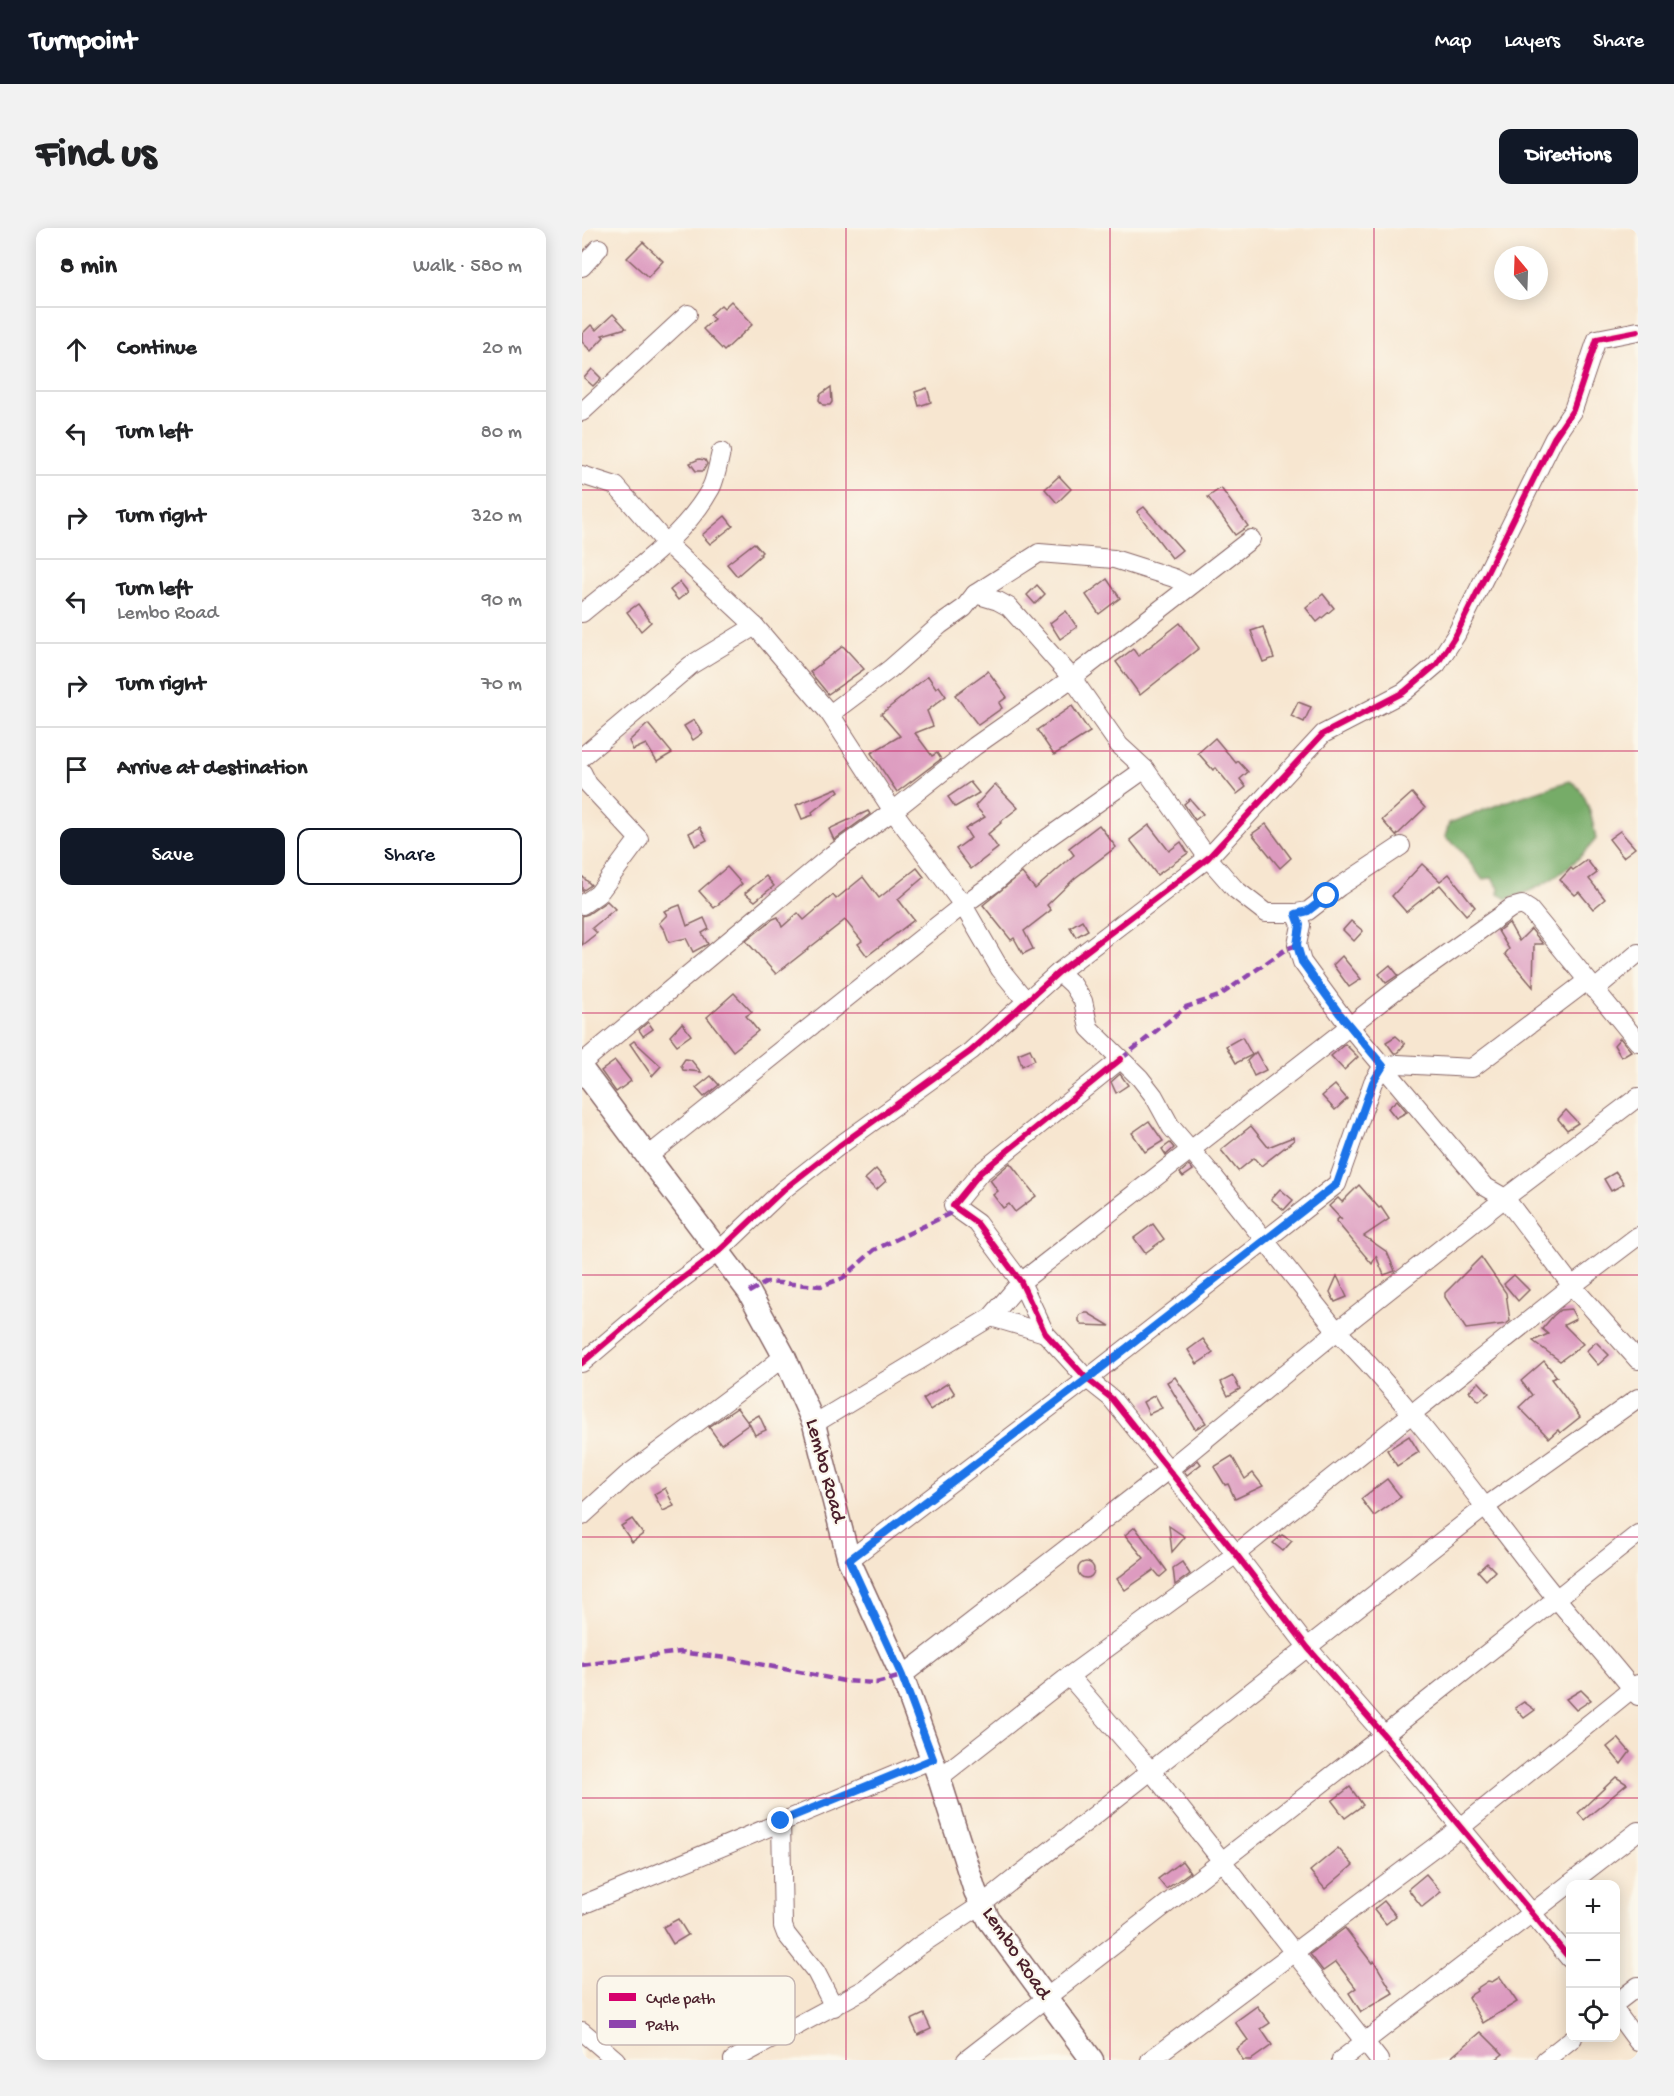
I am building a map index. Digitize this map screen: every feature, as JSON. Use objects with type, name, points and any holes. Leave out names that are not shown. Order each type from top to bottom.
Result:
[{"type":"street","points":[[582,267],[600,248]]},
{"type":"street","points":[[582,412],[688,314]]},
{"type":"street","points":[[582,1363],[675,1284],[719,1251],[783,1190],[839,1146],[971,1051],[1059,972],[1208,858],[1323,734],[1404,692],[1437,664],[1456,635],[1554,438],[1573,410],[1597,339],[1638,331]]},
{"type":"street","points":[[582,613],[666,543],[690,518],[711,487],[721,452]]},
{"type":"street","points":[[582,476],[616,486],[666,543],[755,626],[830,714],[893,811],[963,905],[1000,969],[1027,1002]]},
{"type":"street","points":[[582,1063],[833,854],[893,811],[975,746],[1072,678],[1251,539]]},
{"type":"street","points":[[830,714],[890,669],[963,608],[975,594],[1039,553],[1114,559],[1174,578],[1189,586]]},
{"type":"street","points":[[975,594],[1009,607],[1072,678],[1119,745],[1145,769],[1208,858],[1235,889],[1266,913],[1296,914],[1308,911],[1339,887],[1401,846]]},
{"type":"street","points":[[582,757],[691,665],[755,626]]},
{"type":"street","points":[[647,1156],[963,905],[994,883],[1039,844],[1145,769]]},
{"type":"street","points":[[582,771],[588,784],[639,838],[598,894],[582,905]]},
{"type":"street","points":[[814,1424],[991,1317],[1022,1282],[1396,990],[1511,908],[1522,904],[1530,910],[1638,1042]]},
{"type":"street","points":[[1296,914],[1300,925],[1297,945],[1302,962],[1349,1026],[1484,1186],[1505,1198],[1572,1286],[1638,1360]]},
{"type":"street","points":[[1383,1066],[1398,1064],[1472,1068],[1638,953]]},
{"type":"street","points":[[1059,972],[1073,985],[1083,1001],[1089,1028],[1140,1078],[1154,1096],[1170,1127],[1337,1331],[1411,1414],[1556,1598],[1636,1689],[1460,1828],[1150,2060]]},
{"type":"street","points":[[1121,1059],[980,1173],[953,1206],[976,1223],[1022,1282],[1046,1333],[1087,1379],[1111,1398],[1308,1648],[1384,1735],[1566,1954]]},
{"type":"street","points":[[849,1560],[1087,1379],[1337,1184],[1373,1082],[1383,1066]]},
{"type":"street","name":"Lembo Road","points":[[582,1069],[749,1292],[784,1356],[814,1424],[849,1560],[902,1676],[936,1769],[981,1905],[989,1920],[1092,2060]]},
{"type":"street","points":[[902,1676],[1168,1470],[1337,1331],[1505,1198],[1638,1097]]},
{"type":"street","points":[[582,1905],[781,1821],[936,1769],[1069,1676],[1236,1554],[1638,1236]]},
{"type":"street","points":[[991,1317],[1046,1333]]},
{"type":"street","points":[[582,1516],[627,1475],[784,1356]]},
{"type":"street","points":[[795,2027],[865,1989],[919,1946],[981,1905],[1485,1507],[1638,1398]]},
{"type":"street","points":[[966,2060],[1222,1862],[1638,1534]]},
{"type":"street","points":[[1069,1676],[1151,1771],[1378,2060]]},
{"type":"street","points":[[781,1821],[783,1926],[786,1934],[816,1972],[834,2007]]},
{"type":"street","points":[[1341,2060],[1638,1831]]},
{"type":"street","points":[[1620,2000],[1638,1986]]},
{"type":"street","points":[[1620,2017],[1638,2042]]},
{"type":"street","points":[[582,2031],[597,2044]]},
{"type":"street","points":[[1545,2060],[1567,2042]]},
{"type":"street","points":[[598,2045],[616,2060]]},
{"type":"street","points":[[733,2060],[759,2045]]},
{"type":"green space","points":[[1569,781],[1580,790],[1585,798],[1596,839],[1567,868],[1520,895],[1507,899],[1498,894],[1499,888],[1492,878],[1482,879],[1459,848],[1445,837],[1449,823]]},
{"type":"building","points":[[643,242],[663,261],[648,277],[627,258]]},
{"type":"building","points":[[731,301],[753,324],[724,351],[703,329],[714,319],[710,315],[721,305],[724,308]]},
{"type":"building","points":[[613,314],[626,328],[602,335],[604,337],[591,351],[582,342],[582,334],[591,325],[596,330]]},
{"type":"building","points":[[592,369],[601,378],[593,386],[584,378]]},
{"type":"building","points":[[831,387],[832,402],[830,405],[823,405],[819,400],[820,395]]},
{"type":"building","points":[[927,388],[931,402],[919,406],[915,392]]},
{"type":"building","points":[[699,459],[705,460],[707,464],[703,471],[696,471],[690,463]]},
{"type":"building","points":[[1059,476],[1071,489],[1057,503],[1045,489]]},
{"type":"building","points":[[1221,488],[1248,526],[1235,535],[1208,497]]},
{"type":"building","points":[[1144,507],[1182,550],[1172,558],[1137,512]]},
{"type":"building","points":[[725,516],[733,526],[710,544],[702,535]]},
{"type":"building","points":[[754,543],[762,552],[761,555],[737,576],[727,564]]},
{"type":"building","points":[[1107,579],[1120,598],[1099,614],[1086,595]]},
{"type":"building","points":[[680,582],[688,592],[678,600],[670,590]]},
{"type":"building","points":[[1037,585],[1045,594],[1035,604],[1027,595]]},
{"type":"building","points":[[1323,594],[1334,608],[1317,622],[1306,608]]},
{"type":"building","points":[[638,604],[651,622],[641,631],[627,612]]},
{"type":"building","points":[[1066,611],[1077,627],[1060,639],[1050,623]]},
{"type":"building","points":[[1180,623],[1199,648],[1140,695],[1116,662],[1133,649],[1138,656]]},
{"type":"building","points":[[1263,627],[1274,658],[1263,662],[1251,631]]},
{"type":"building","points":[[843,646],[864,669],[828,694],[810,672]]},
{"type":"building","points":[[988,671],[1007,697],[999,703],[1002,708],[978,725],[955,695]]},
{"type":"building","points":[[928,676],[936,688],[939,686],[946,696],[927,711],[933,726],[915,733],[932,756],[937,753],[941,759],[897,792],[871,753],[900,736],[881,714]]},
{"type":"building","points":[[1298,702],[1311,707],[1304,722],[1291,716]]},
{"type":"building","points":[[1072,706],[1090,732],[1054,755],[1037,730]]},
{"type":"building","points":[[694,720],[703,733],[693,740],[684,726]]},
{"type":"building","points":[[648,724],[672,753],[657,762],[646,744],[633,750],[629,741]]},
{"type":"building","points":[[1215,738],[1236,763],[1238,761],[1248,772],[1240,779],[1246,787],[1237,794],[1216,768],[1213,770],[1198,753]]},
{"type":"building","points":[[970,782],[979,793],[955,807],[948,797]]},
{"type":"building","points":[[995,784],[1018,808],[988,834],[998,848],[971,869],[956,849],[971,838],[965,829],[985,817],[975,806]]},
{"type":"building","points":[[837,788],[839,791],[812,812],[813,815],[802,819],[796,805]]},
{"type":"building","points":[[1412,793],[1425,808],[1396,836],[1382,820]]},
{"type":"building","points":[[1190,799],[1203,814],[1195,820],[1184,804]]},
{"type":"building","points":[[868,811],[870,814],[834,840],[829,829]]},
{"type":"building","points":[[1266,824],[1291,858],[1280,868],[1252,834]]},
{"type":"building","points":[[1099,825],[1116,847],[1075,878],[1047,905],[1051,910],[1024,931],[1033,949],[1023,954],[1014,938],[1011,940],[983,905],[1022,873],[1035,889],[1074,855],[1069,848]]},
{"type":"building","points":[[1149,825],[1169,851],[1181,842],[1188,853],[1157,875],[1130,840]]},
{"type":"building","points":[[700,827],[707,840],[695,846],[689,833]]},
{"type":"building","points":[[1620,831],[1635,848],[1623,857],[1609,839]]},
{"type":"building","points":[[1587,860],[1597,873],[1589,879],[1605,899],[1593,909],[1579,892],[1575,895],[1560,880],[1571,868],[1573,870]]},
{"type":"building","points":[[1422,864],[1440,881],[1449,874],[1475,907],[1466,915],[1440,885],[1406,912],[1392,896]]},
{"type":"building","points":[[727,867],[742,884],[714,908],[699,891]]},
{"type":"building","points":[[917,868],[924,877],[898,899],[914,920],[867,956],[858,944],[862,941],[845,920],[776,974],[746,941],[778,917],[782,927],[798,913],[804,920],[833,895],[836,899],[863,877],[879,898]]},
{"type":"building","points":[[582,876],[591,885],[582,891]]},
{"type":"building","points":[[766,876],[774,886],[755,901],[745,893]]},
{"type":"building","points":[[607,901],[615,909],[592,928],[597,933],[582,945],[582,916]]},
{"type":"building","points":[[680,905],[687,926],[704,918],[709,929],[702,933],[708,944],[693,952],[686,938],[669,942],[659,923],[667,915],[664,911]]},
{"type":"building","points":[[1082,920],[1088,930],[1076,937],[1070,927]]},
{"type":"building","points":[[1351,921],[1363,931],[1354,941],[1343,930]]},
{"type":"building","points":[[1509,923],[1519,941],[1531,929],[1543,944],[1534,944],[1533,987],[1505,954],[1509,949],[1498,931]]},
{"type":"building","points":[[1342,956],[1361,979],[1349,987],[1333,965]]},
{"type":"building","points":[[1390,965],[1398,975],[1386,983],[1379,974]]},
{"type":"building","points":[[734,993],[752,1012],[746,1016],[758,1031],[733,1051],[707,1017]]},
{"type":"building","points":[[648,1022],[653,1029],[643,1036],[639,1030]]},
{"type":"building","points":[[682,1023],[691,1035],[677,1045],[670,1036]]},
{"type":"building","points":[[1396,1036],[1405,1044],[1397,1053],[1394,1053],[1386,1042]]},
{"type":"building","points":[[1242,1037],[1252,1055],[1236,1063],[1226,1046]]},
{"type":"building","points":[[1620,1038],[1631,1051],[1621,1057],[1614,1045]]},
{"type":"building","points":[[634,1041],[661,1066],[652,1076],[630,1044]]},
{"type":"building","points":[[1345,1044],[1358,1057],[1344,1070],[1331,1056]]},
{"type":"building","points":[[1030,1049],[1035,1060],[1022,1066],[1018,1054]]},
{"type":"building","points":[[1256,1052],[1266,1070],[1254,1076],[1247,1061]]},
{"type":"building","points":[[685,1059],[691,1060],[701,1072],[683,1070],[681,1065]]},
{"type":"building","points":[[615,1061],[631,1081],[616,1092],[601,1071]]},
{"type":"building","points":[[1120,1074],[1128,1085],[1116,1093],[1111,1082]]},
{"type":"building","points":[[711,1076],[719,1085],[704,1097],[696,1088]]},
{"type":"building","points":[[1335,1085],[1347,1099],[1335,1110],[1322,1096]]},
{"type":"building","points":[[1397,1100],[1407,1112],[1396,1118],[1388,1108]]},
{"type":"building","points":[[1566,1110],[1578,1123],[1567,1130],[1558,1119]]},
{"type":"building","points":[[1149,1121],[1163,1141],[1145,1152],[1132,1133]]},
{"type":"building","points":[[1251,1126],[1268,1147],[1293,1137],[1294,1140],[1261,1166],[1254,1158],[1238,1171],[1221,1150]]},
{"type":"building","points":[[1170,1143],[1174,1148],[1166,1155],[1162,1149]]},
{"type":"building","points":[[1010,1163],[1036,1196],[1015,1212],[1009,1204],[1003,1208],[993,1195],[998,1191],[990,1180]]},
{"type":"building","points":[[1189,1165],[1193,1170],[1183,1177],[1180,1173]]},
{"type":"building","points":[[876,1169],[886,1181],[876,1190],[865,1179]]},
{"type":"building","points":[[1616,1172],[1624,1184],[1611,1191],[1604,1179]]},
{"type":"building","points":[[1359,1185],[1379,1208],[1381,1207],[1389,1219],[1364,1236],[1387,1252],[1395,1271],[1384,1275],[1376,1256],[1372,1264],[1336,1221],[1339,1218],[1342,1220],[1329,1206],[1338,1198],[1342,1202]]},
{"type":"building","points":[[1280,1189],[1293,1200],[1284,1210],[1271,1199]]},
{"type":"building","points":[[1153,1224],[1164,1239],[1145,1253],[1134,1238]]},
{"type":"building","points":[[1481,1257],[1506,1293],[1510,1321],[1506,1324],[1466,1329],[1445,1297],[1445,1293]]},
{"type":"building","points":[[1514,1275],[1529,1290],[1518,1301],[1504,1284]]},
{"type":"building","points":[[1337,1276],[1347,1297],[1335,1302],[1330,1292]]},
{"type":"building","points":[[1571,1309],[1576,1319],[1564,1325],[1583,1344],[1560,1361],[1533,1341],[1548,1334],[1542,1329],[1560,1310]]},
{"type":"building","points":[[1088,1313],[1110,1326],[1082,1325],[1079,1317],[1081,1314]]},
{"type":"building","points":[[1203,1339],[1213,1353],[1197,1364],[1188,1350]]},
{"type":"building","points":[[1596,1342],[1609,1355],[1598,1365],[1586,1351]]},
{"type":"building","points":[[1544,1361],[1557,1377],[1551,1379],[1580,1417],[1560,1433],[1558,1430],[1549,1438],[1519,1407],[1532,1395],[1521,1381]]},
{"type":"building","points":[[1233,1376],[1240,1389],[1228,1396],[1221,1382]]},
{"type":"building","points":[[1175,1377],[1206,1423],[1195,1429],[1167,1382]]},
{"type":"building","points":[[1479,1382],[1489,1393],[1479,1401],[1469,1391]]},
{"type":"building","points":[[948,1383],[955,1394],[930,1410],[923,1399]]},
{"type":"building","points":[[1155,1395],[1162,1408],[1149,1414],[1143,1402]]},
{"type":"building","points":[[737,1408],[749,1424],[721,1444],[709,1427]]},
{"type":"building","points":[[759,1415],[766,1430],[755,1435],[748,1421]]},
{"type":"building","points":[[1409,1436],[1419,1452],[1397,1466],[1387,1450]]},
{"type":"building","points":[[1232,1456],[1245,1479],[1253,1473],[1263,1486],[1235,1499],[1228,1484],[1225,1485],[1214,1467]]},
{"type":"building","points":[[1198,1460],[1201,1464],[1187,1475],[1184,1471]]},
{"type":"building","points":[[1387,1479],[1401,1497],[1374,1516],[1361,1499]]},
{"type":"building","points":[[665,1488],[674,1506],[663,1511],[654,1494]]},
{"type":"building","points":[[632,1519],[643,1534],[632,1542],[621,1526]]},
{"type":"building","points":[[1169,1526],[1185,1537],[1172,1552]]},
{"type":"building","points":[[1135,1527],[1167,1571],[1160,1577],[1154,1570],[1125,1590],[1117,1579],[1144,1558],[1125,1535]]},
{"type":"building","points":[[1282,1535],[1292,1541],[1283,1551],[1273,1543]]},
{"type":"building","points":[[1086,1562],[1094,1570],[1086,1578],[1078,1570]]},
{"type":"building","points":[[1182,1562],[1190,1574],[1175,1585],[1173,1568]]},
{"type":"building","points":[[1487,1563],[1495,1571],[1486,1580],[1478,1571]]},
{"type":"building","points":[[1581,1690],[1591,1700],[1576,1710],[1566,1699]]},
{"type":"building","points":[[1524,1702],[1535,1710],[1524,1718],[1515,1708]]},
{"type":"building","points":[[1618,1738],[1630,1752],[1621,1764],[1607,1747]]},
{"type":"building","points":[[1616,1777],[1627,1784],[1584,1820],[1578,1813]]},
{"type":"building","points":[[1350,1787],[1363,1805],[1345,1818],[1332,1801]]},
{"type":"building","points":[[1338,1848],[1353,1865],[1325,1889],[1310,1871]]},
{"type":"building","points":[[1182,1861],[1190,1872],[1166,1889],[1158,1879]]},
{"type":"building","points":[[1426,1874],[1441,1892],[1422,1907],[1408,1889]]},
{"type":"building","points":[[1384,1901],[1396,1916],[1386,1924],[1374,1909]]},
{"type":"building","points":[[678,1919],[688,1935],[673,1944],[663,1927]]},
{"type":"building","points":[[1345,1928],[1372,1963],[1374,1961],[1393,1993],[1361,2012],[1349,1993],[1356,1988],[1336,1962],[1323,1971],[1310,1954]]},
{"type":"building","points":[[1500,1977],[1517,2002],[1483,2023],[1468,1997],[1488,1981],[1492,1982]]},
{"type":"building","points":[[1257,2006],[1270,2023],[1261,2029],[1272,2045],[1251,2060],[1243,2060],[1236,2049],[1248,2040],[1235,2022]]},
{"type":"building","points":[[924,2014],[931,2029],[918,2035],[911,2020]]},
{"type":"building","points":[[1481,2032],[1503,2054],[1495,2060],[1448,2060]]},
{"type":"marked path","points":[[1121,1059],[1186,1007],[1219,996],[1286,949],[1297,945]]},
{"type":"marked path","points":[[749,1292],[767,1282],[821,1286],[843,1278],[874,1250],[949,1214],[953,1206]]},
{"type":"marked path","points":[[582,1665],[680,1652],[734,1659],[844,1681],[876,1683],[902,1676]]},
{"type":"cycle path","points":[[582,1363],[675,1284],[719,1251],[783,1190],[839,1146],[971,1051],[1059,972],[1208,858],[1323,734],[1404,692],[1437,664],[1456,635],[1554,438],[1573,410],[1597,339],[1638,331]]},
{"type":"cycle path","points":[[1121,1059],[980,1173],[953,1206],[977,1223],[1021,1282],[1045,1333],[1087,1379],[1111,1398],[1308,1648],[1384,1735],[1566,1954]]},
{"type":"route","points":[[781,1821],[933,1759],[902,1676],[849,1560],[1087,1379],[1337,1184],[1373,1082],[1383,1066],[1339,1013],[1302,962],[1297,945],[1300,925],[1296,914],[1308,911],[1327,896]]}]
